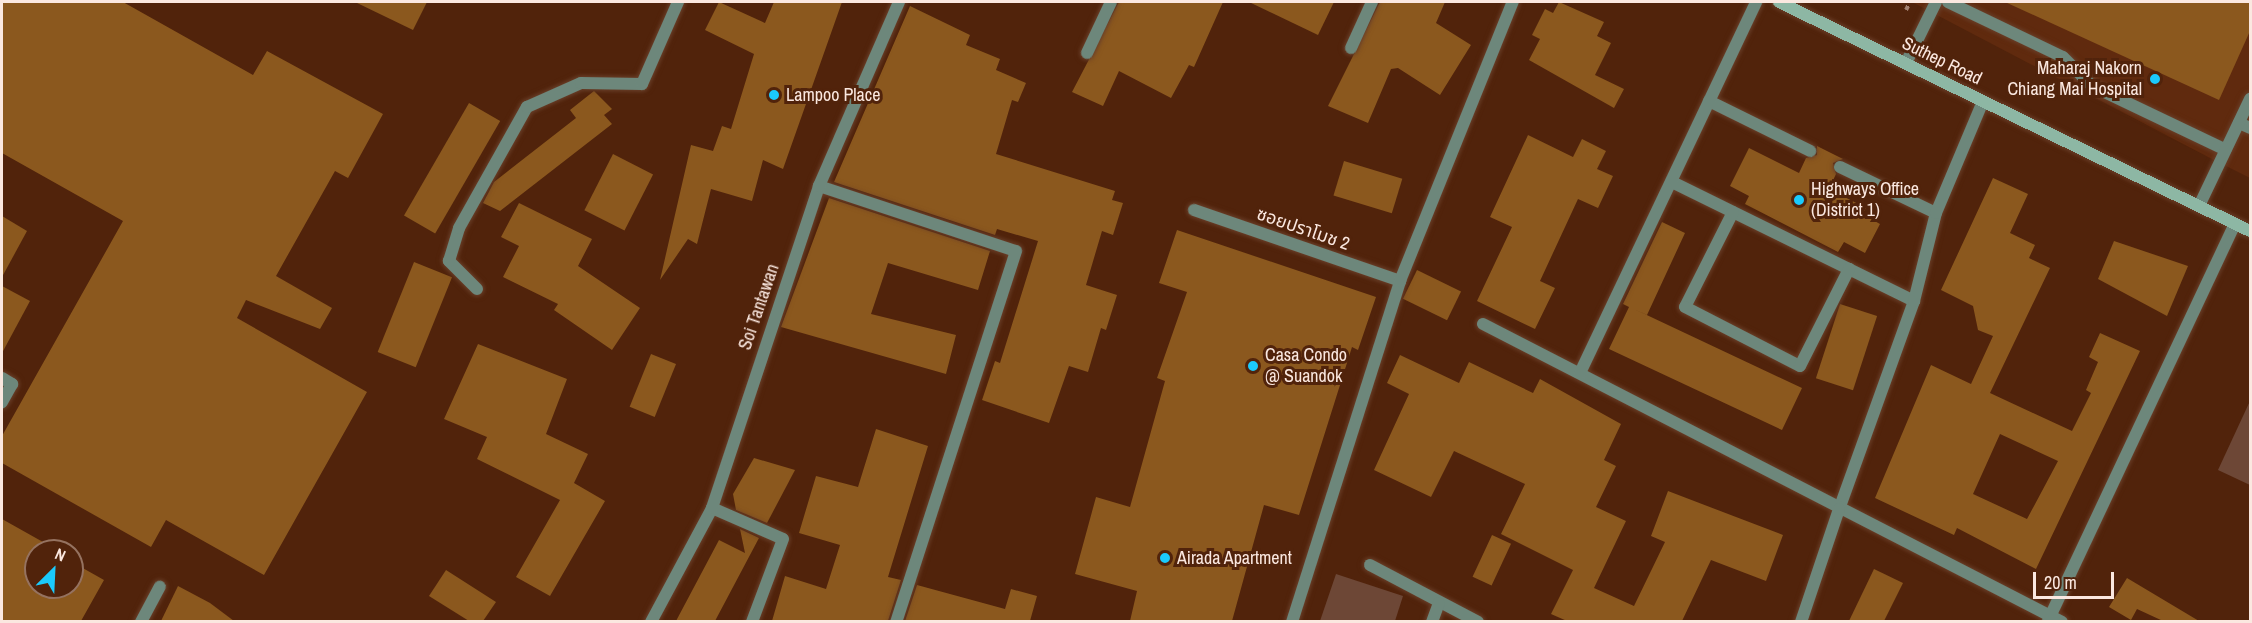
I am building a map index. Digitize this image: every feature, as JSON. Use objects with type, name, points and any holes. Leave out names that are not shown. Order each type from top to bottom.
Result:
[{"type":"main road","name":"Suthep Road","points":[[1779,2],[2250,231]]},
{"type":"street","points":[[477,289],[449,261],[459,228],[527,107],[581,83],[642,84],[678,2]]},
{"type":"street","name":"Soi Tantawan","points":[[651,621],[712,508],[819,186],[899,2]]},
{"type":"street","points":[[1087,52],[1111,2]]},
{"type":"street","points":[[1351,48],[1372,2]]},
{"type":"street","points":[[1292,621],[1400,281],[1514,2]]},
{"type":"street","points":[[1580,373],[1756,2]]},
{"type":"street","points":[[1906,63],[1936,2]]},
{"type":"street","points":[[1948,2],[2063,57],[2092,86],[2226,150]]},
{"type":"street","points":[[2199,206],[2226,150],[2245,125],[2250,99]]},
{"type":"street","points":[[1709,100],[1810,151]]},
{"type":"street","points":[[1801,621],[1914,301],[1936,213],[1983,100]]},
{"type":"street","points":[[1840,167],[1936,213]]},
{"type":"street","points":[[1672,182],[1914,301]]},
{"type":"street","points":[[819,186],[1016,251],[896,621]]},
{"type":"street","name":"ซอยปราโมช 2","points":[[1194,210],[1400,281]]},
{"type":"street","points":[[1733,212],[1684,307],[1800,366],[1849,269]]},
{"type":"street","points":[[1483,324],[2053,620],[2235,224]]},
{"type":"street","points":[[2,378],[12,384],[2,402]]},
{"type":"street","points":[[712,508],[783,539],[752,621]]},
{"type":"street","points":[[1370,565],[1439,603],[1478,621]]},
{"type":"street","points":[[141,621],[160,587]]},
{"type":"street","points":[[1432,621],[1439,603]]},
{"type":"path","points":[[1906,10],[1910,2]]},
{"type":"shaded area","name":"Maharaj Nakorn Chiang Mai Hospital","points":[[1912,2],[2250,2],[2250,178],[2208,157]]},
{"type":"shaded area","points":[[2250,401],[2250,485],[2218,470]]},
{"type":"shaded area","points":[[1336,574],[1403,596],[1395,621],[1320,621]]},
{"type":"building","points":[[2,2],[123,2],[253,75],[267,51],[383,114],[348,178],[335,171],[276,276],[332,308],[320,329],[246,300],[237,318],[367,392],[264,575],[166,520],[151,547],[2,463],[2,436],[123,221],[2,153]]},
{"type":"building","points":[[355,2],[427,2],[413,30]]},
{"type":"building","points":[[719,2],[765,23],[774,2],[842,2],[783,169],[763,160],[752,201],[711,189],[697,244],[688,239],[660,280],[691,145],[713,151],[722,126],[731,129],[754,54],[705,30]]},
{"type":"building","points":[[1119,2],[1223,2],[1194,67],[1189,65],[1171,98],[1119,71],[1103,106],[1072,92]]},
{"type":"building","points":[[1249,2],[1334,2],[1318,35]]},
{"type":"building","points":[[1380,2],[1445,2],[1436,23],[1471,45],[1440,95],[1398,68],[1391,69],[1368,123],[1328,106]]},
{"type":"building","points":[[1559,2],[1604,22],[1597,36],[1611,43],[1595,75],[1624,89],[1614,108],[1529,60],[1540,39],[1532,35],[1545,9],[1553,13]]},
{"type":"building","points":[[2005,2],[2250,2],[2250,31],[2219,100]]},
{"type":"building","points":[[910,6],[970,35],[966,45],[1000,59],[996,70],[1026,83],[1018,102],[1012,100],[996,154],[1115,191],[1112,200],[1123,203],[1113,235],[1102,231],[1086,285],[1117,295],[1106,330],[1101,328],[1088,372],[1069,366],[1049,423],[982,400],[995,361],[1000,363],[1038,241],[997,229],[995,235],[834,182]]},
{"type":"building","points":[[594,91],[612,109],[604,115],[612,124],[500,211],[483,203],[494,182],[576,118],[570,110]]},
{"type":"building","points":[[469,103],[500,121],[435,234],[404,216]]},
{"type":"building","points":[[1528,135],[1573,157],[1582,139],[1606,151],[1597,169],[1613,176],[1598,208],[1578,199],[1540,281],[1555,288],[1535,329],[1477,301],[1512,227],[1490,217]]},
{"type":"building","name":"Highways Office (District 1)","points":[[1817,146],[1843,159],[1833,163],[1836,174],[1829,189],[1866,208],[1862,214],[1880,224],[1865,253],[1844,242],[1838,252],[1745,204],[1749,196],[1730,186],[1749,148],[1799,173],[1806,158],[1817,155]]},
{"type":"building","points":[[613,154],[653,174],[624,231],[584,210]]},
{"type":"building","points":[[1344,161],[1402,179],[1392,213],[1333,195]]},
{"type":"building","points":[[1993,178],[2028,194],[2010,233],[2035,245],[2029,258],[2050,268],[1990,393],[2072,431],[2091,393],[2086,390],[2098,362],[2089,357],[2100,333],[2140,351],[2036,569],[1957,528],[1954,535],[1875,498],[1931,365],[1971,384],[1993,336],[1978,330],[1973,306],[1941,290]],"holes":[[[2000,434],[2058,461],[2027,519],[1973,494]]]},
{"type":"building","points":[[829,198],[990,251],[978,290],[888,263],[871,314],[956,335],[946,374],[781,327]]},
{"type":"building","points":[[519,203],[592,239],[578,266],[640,308],[612,350],[554,310],[558,304],[503,277],[519,246],[501,237]]},
{"type":"building","points":[[2,216],[27,231],[2,277]]},
{"type":"building","points":[[1662,222],[1685,233],[1647,315],[1634,309],[1802,388],[1782,430],[1609,349],[1629,307],[1623,304]]},
{"type":"building","points":[[1177,230],[1376,297],[1358,350],[1352,347],[1299,515],[1264,505],[1232,621],[1130,621],[1137,591],[1075,574],[1096,497],[1130,507],[1165,381],[1157,378],[1187,292],[1159,283]]},
{"type":"building","points":[[2114,241],[2188,266],[2167,316],[2098,279]]},
{"type":"building","points":[[414,262],[452,277],[416,367],[378,352]]},
{"type":"building","points":[[1417,270],[1461,291],[1447,320],[1403,299]]},
{"type":"building","points":[[2,286],[30,301],[2,353]]},
{"type":"building","points":[[1840,304],[1877,316],[1853,390],[1816,378]]},
{"type":"building","points":[[478,344],[567,379],[546,434],[588,454],[574,483],[605,501],[550,596],[516,577],[560,500],[477,459],[487,437],[444,419]]},
{"type":"building","points":[[651,354],[676,364],[655,417],[630,407]]},
{"type":"building","points":[[1400,355],[1459,383],[1469,362],[1533,393],[1540,379],[1621,424],[1604,460],[1616,466],[1596,507],[1626,521],[1594,588],[1634,606],[1665,542],[1651,536],[1668,491],[1783,535],[1766,581],[1711,560],[1682,621],[1567,621],[1551,614],[1573,570],[1501,534],[1525,484],[1454,451],[1431,497],[1374,470],[1409,394],[1387,383]]},
{"type":"building","points":[[876,429],[928,446],[888,577],[901,580],[888,621],[772,621],[785,576],[826,589],[840,545],[799,533],[816,476],[858,487]]},
{"type":"building","points":[[754,458],[795,470],[767,523],[736,510],[733,494]]},
{"type":"building","points":[[2,519],[38,539],[24,539],[24,599],[84,599],[84,569],[104,580],[81,621],[2,621]]},
{"type":"building","points":[[740,529],[759,538],[715,621],[676,621],[719,540],[745,553]]},
{"type":"building","points":[[1492,535],[1511,544],[1492,586],[1473,577]]},
{"type":"building","points":[[1874,569],[1903,583],[1884,621],[1849,621]]},
{"type":"building","points":[[446,570],[496,602],[483,621],[469,621],[429,596]]},
{"type":"building","points":[[2127,578],[2199,621],[2163,621],[2137,609],[2131,620],[2109,607]]},
{"type":"building","points":[[917,585],[1005,609],[1011,589],[1037,596],[1030,621],[905,621]]},
{"type":"building","points":[[178,586],[210,603],[234,621],[161,621]]},
{"type":"place","name":"Maharaj Nakorn Chiang Mai Hospital","points":[[2155,79]]},
{"type":"place","name":"Lampoo Place","points":[[774,95]]},
{"type":"place","name":"Highways Office (District 1)","points":[[1799,200]]},
{"type":"place","name":"Casa Condo @ Suandok","points":[[1253,366]]},
{"type":"place","name":"Airada Apartment","points":[[1165,558]]}]
